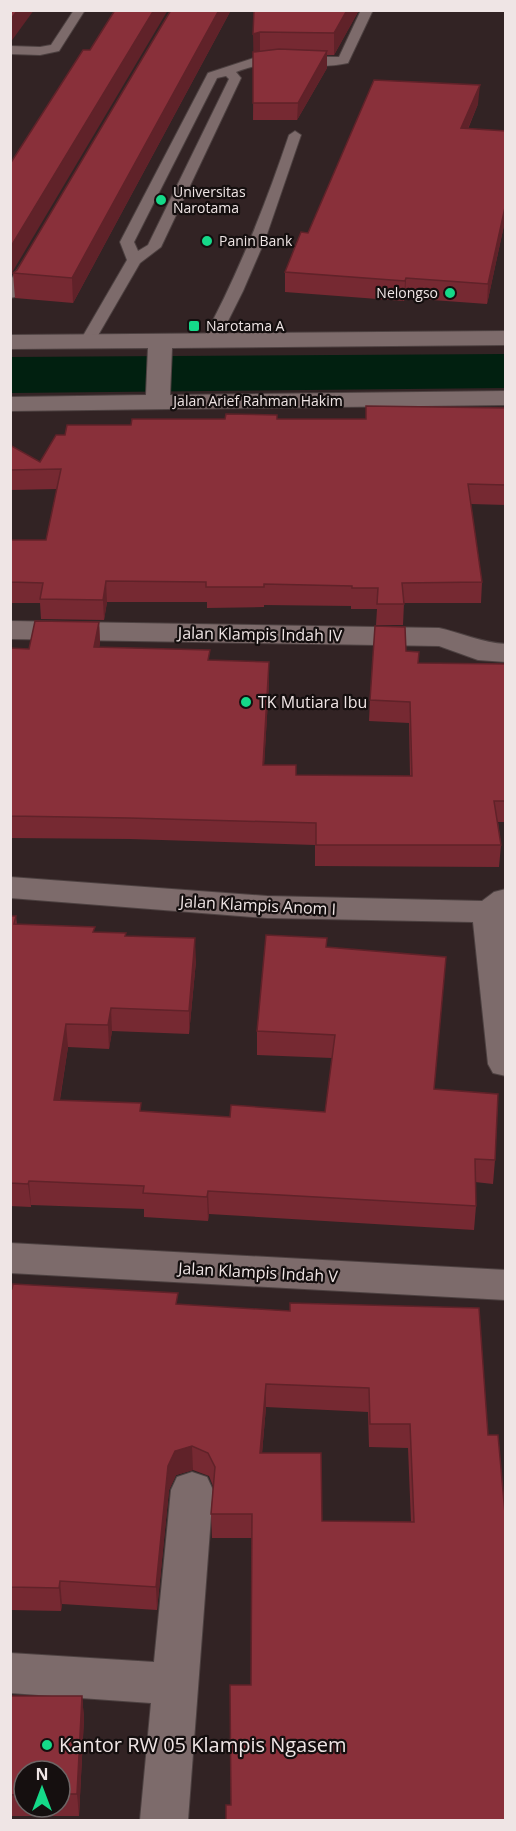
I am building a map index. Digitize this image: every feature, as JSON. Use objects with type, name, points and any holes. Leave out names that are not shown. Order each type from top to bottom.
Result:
[{"type":"street","points":[[10,342],[88,341],[160,345],[210,341],[506,338]]},
{"type":"street","points":[[159,391],[160,345]]},
{"type":"street","name":"Jalan Arief Rahman Hakim","points":[[10,404],[159,391],[506,399]]},
{"type":"street","name":"Jalan Klampis Indah IV","points":[[10,630],[439,637],[458,641],[478,651],[506,653]]},
{"type":"street","name":"Jalan Klampis Anom I","points":[[10,887],[267,907],[500,908]]},
{"type":"street","points":[[500,908],[506,1064]]},
{"type":"street","name":"Jalan Klampis Indah V","points":[[10,1258],[506,1285]]},
{"type":"street","points":[[164,1821],[192,1490]]},
{"type":"street","points":[[10,1673],[175,1684]]},
{"type":"lane","points":[[10,50],[40,51],[56,48],[80,10]]},
{"type":"lane","points":[[134,260],[126,242],[212,76],[229,72],[257,60],[322,62],[344,60],[367,10]]},
{"type":"lane","points":[[88,341],[134,260],[154,247],[235,78],[229,72]]},
{"type":"lane","points":[[210,341],[228,309],[266,222],[295,135]]},
{"type":"lane","points":[[10,294],[34,254]]},
{"type":"building","points":[[10,10],[18,10],[10,20]]},
{"type":"building","points":[[115,10],[154,10],[10,248],[10,164],[83,50],[90,50]]},
{"type":"building","points":[[171,10],[219,10],[72,278],[13,273],[17,270]]},
{"type":"building","points":[[254,10],[347,10],[334,33],[260,32],[253,34]]},
{"type":"building","points":[[279,49],[327,51],[298,103],[253,103],[253,52]]},
{"type":"building","points":[[374,80],[480,85],[461,128],[506,131],[506,203],[488,284],[406,278],[405,281],[285,272],[301,232],[308,233]]},
{"type":"building","points":[[366,406],[506,408],[506,485],[468,484],[482,582],[402,583],[404,604],[377,604],[378,588],[352,588],[352,586],[264,584],[264,587],[206,587],[206,582],[106,581],[103,600],[40,599],[43,583],[10,582],[10,540],[46,540],[61,469],[10,470],[10,445],[40,462],[56,435],[65,435],[67,425],[131,425],[132,419],[225,419],[226,414],[277,415],[277,419],[366,419]]},
{"type":"building","points":[[35,621],[99,622],[94,647],[210,650],[208,660],[269,662],[263,765],[296,765],[296,775],[412,776],[410,702],[370,700],[375,626],[405,627],[406,651],[419,652],[418,663],[506,664],[506,801],[494,801],[501,845],[316,845],[316,823],[10,816],[10,648],[29,649]]},
{"type":"building","points":[[10,916],[16,916],[14,924],[95,927],[93,932],[126,933],[125,936],[195,938],[189,1011],[111,1008],[108,1025],[66,1024],[54,1100],[141,1103],[140,1111],[230,1117],[231,1105],[325,1112],[335,1035],[257,1031],[266,935],[327,938],[326,947],[446,957],[434,1089],[498,1094],[495,1160],[475,1159],[476,1206],[208,1191],[207,1197],[143,1193],[144,1186],[29,1181],[28,1184],[10,1183]]},
{"type":"building","points":[[13,1284],[178,1293],[176,1304],[290,1311],[290,1303],[479,1308],[488,1435],[498,1435],[506,1525],[506,1821],[226,1821],[226,1805],[231,1805],[230,1685],[251,1685],[252,1514],[211,1514],[215,1467],[208,1453],[192,1446],[175,1451],[168,1466],[156,1587],[60,1581],[59,1588],[10,1587],[10,1289]],"holes":[[[266,1384],[369,1388],[370,1424],[410,1424],[414,1522],[322,1521],[321,1453],[260,1453]]]},
{"type":"building","points":[[10,1696],[82,1696],[77,1794],[72,1794],[72,1759],[12,1759],[12,1795],[10,1795]]},
{"type":"waterway","points":[[10,375],[506,371]]},
{"type":"place","name":"Universitas Narotama","points":[[161,200]]},
{"type":"place","name":"Panin Bank","points":[[207,241]]},
{"type":"place","name":"Nelongso","points":[[450,293]]},
{"type":"place","name":"Narotama A","points":[[194,326]]},
{"type":"place","name":"TK Mutiara Ibu","points":[[246,702]]},
{"type":"place","name":"Kantor RW 05 Klampis Ngasem","points":[[47,1745]]}]
